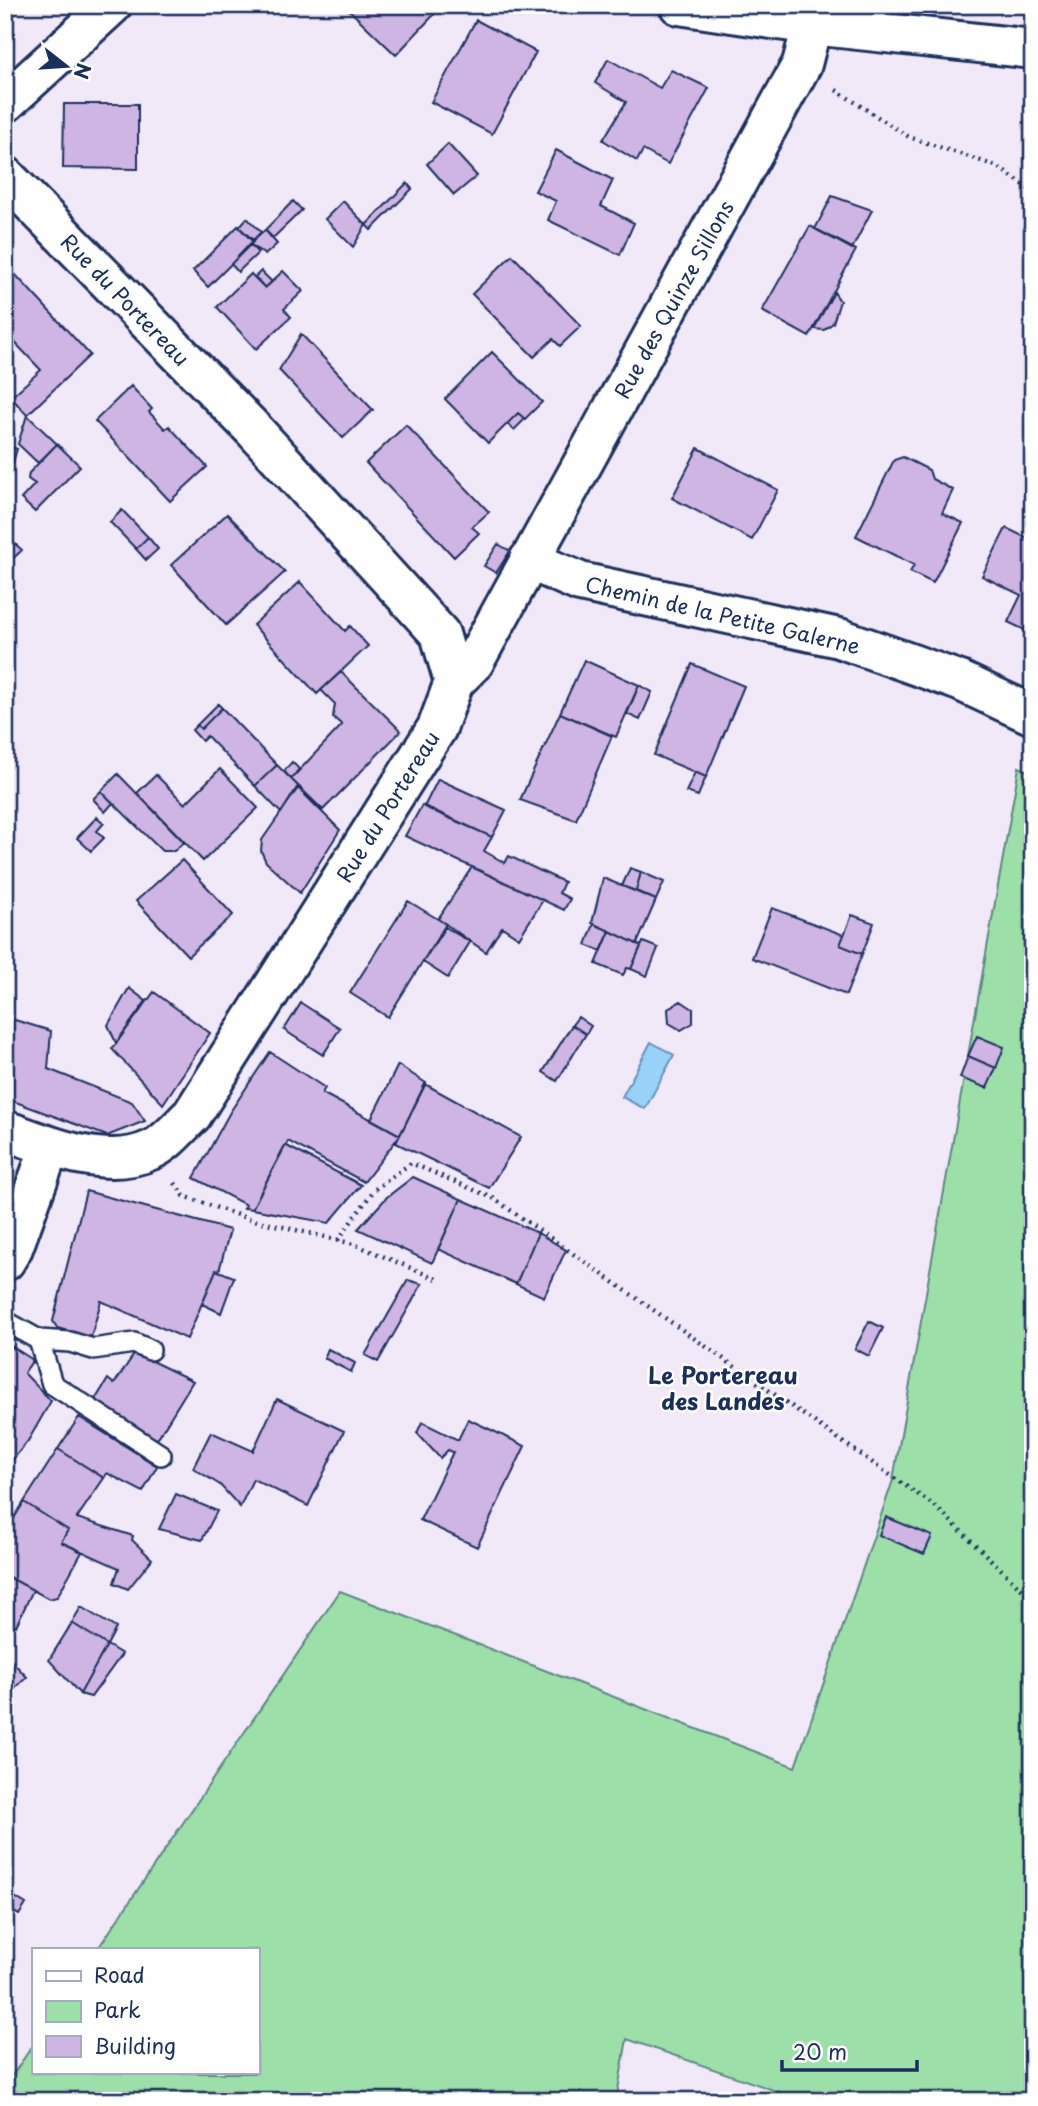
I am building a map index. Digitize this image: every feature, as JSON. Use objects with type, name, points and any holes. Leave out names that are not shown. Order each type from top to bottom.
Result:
[{"type":"street","points":[[5,103],[112,5]]},
{"type":"street","points":[[679,5],[812,26],[1033,49]]},
{"type":"street","name":"Rue des Quinze Sillons","points":[[454,682],[474,662],[802,64],[812,26]]},
{"type":"street","name":"Rue du Portereau","points":[[5,176],[254,430],[440,634],[454,682],[437,727],[192,1115],[154,1149],[124,1160],[50,1147],[5,1130]]},
{"type":"street","name":"Chemin de la Petite Galerne","points":[[529,560],[580,582],[839,638],[960,681],[1033,715]]},
{"type":"street","points":[[5,1261],[13,1248],[50,1147]]},
{"type":"lane","points":[[5,1321],[39,1340],[70,1342],[93,1349],[134,1343],[150,1350]]},
{"type":"lane","points":[[39,1340],[52,1384],[161,1455]]},
{"type":"path","points":[[802,64],[909,137],[996,166],[1033,191]]},
{"type":"path","points":[[154,1149],[184,1196],[246,1218],[338,1240],[439,1280]]},
{"type":"path","points":[[338,1240],[374,1190],[411,1163],[493,1198],[936,1507],[1033,1600]]},
{"type":"green space","points":[[1019,767],[1033,773],[1033,2101],[805,2101],[627,2039],[616,2101],[5,2101],[5,2086],[32,2046],[32,2074],[259,2074],[259,1948],[98,1948],[340,1591],[795,1767],[893,1480]]},
{"type":"water","points":[[651,1042],[674,1055],[645,1109],[622,1097]]},
{"type":"building","points":[[344,5],[443,5],[396,55]]},
{"type":"building","points":[[476,20],[536,52],[492,134],[431,102]]},
{"type":"building","points":[[608,59],[660,88],[671,70],[709,88],[668,164],[643,150],[637,161],[603,140],[626,102],[595,83]]},
{"type":"building","points":[[64,104],[138,104],[138,169],[63,168]]},
{"type":"building","points":[[448,144],[477,176],[454,195],[427,164]]},
{"type":"building","points":[[556,150],[613,180],[601,206],[634,223],[620,255],[548,220],[556,201],[535,191]]},
{"type":"building","points":[[407,183],[412,189],[371,230],[366,225]]},
{"type":"building","points":[[832,196],[872,210],[852,249],[815,229]]},
{"type":"building","points":[[293,201],[302,210],[273,238],[265,230]]},
{"type":"building","points":[[343,201],[366,225],[353,247],[325,219]]},
{"type":"building","points":[[247,218],[261,232],[253,240],[239,227]]},
{"type":"building","points":[[238,226],[253,242],[208,287],[193,271]]},
{"type":"building","points":[[810,226],[856,250],[809,337],[762,311]]},
{"type":"building","points":[[265,230],[277,244],[265,255],[250,244]]},
{"type":"building","points":[[250,244],[258,253],[238,272],[231,264]]},
{"type":"building","points":[[512,255],[581,326],[560,346],[553,339],[534,357],[472,294]]},
{"type":"building","points":[[261,271],[272,282],[265,288],[255,277]]},
{"type":"building","points":[[283,271],[303,291],[284,309],[291,317],[256,349],[217,307],[251,274],[265,288]]},
{"type":"building","points":[[13,272],[90,355],[27,415],[11,397],[41,370],[5,332],[5,279]]},
{"type":"building","points":[[834,292],[840,301],[833,323],[824,330],[814,329]]},
{"type":"building","points":[[301,334],[373,410],[343,438],[279,370]]},
{"type":"building","points":[[492,352],[542,402],[525,419],[518,413],[488,443],[445,399]]},
{"type":"building","points":[[131,386],[152,409],[149,412],[165,429],[169,426],[207,467],[170,501],[95,421]]},
{"type":"building","points":[[518,413],[525,419],[514,430],[507,424]]},
{"type":"building","points":[[27,415],[57,444],[38,463],[18,444]]},
{"type":"building","points":[[406,425],[489,512],[472,527],[479,533],[454,557],[366,463]]},
{"type":"building","points":[[57,444],[80,466],[35,512],[21,499],[35,484],[28,479],[29,473]]},
{"type":"building","points":[[5,445],[17,449],[7,481],[5,479]]},
{"type":"building","points":[[698,448],[778,490],[752,540],[672,498]]},
{"type":"building","points":[[903,457],[929,470],[932,479],[953,490],[942,513],[963,523],[933,583],[910,572],[914,565],[856,536],[894,460]]},
{"type":"building","points":[[122,510],[148,537],[136,549],[110,522]]},
{"type":"building","points":[[227,514],[285,572],[226,625],[171,565]]},
{"type":"building","points":[[1006,528],[1033,541],[1033,634],[1008,622],[1021,595],[982,576]]},
{"type":"building","points":[[5,535],[22,550],[7,564],[5,562]]},
{"type":"building","points":[[148,537],[158,549],[146,560],[136,549]]},
{"type":"building","points":[[498,544],[510,551],[496,573],[484,566]]},
{"type":"building","points":[[300,582],[345,631],[350,626],[368,646],[317,694],[253,625]]},
{"type":"building","points":[[584,660],[639,685],[616,737],[560,713]]},
{"type":"building","points":[[692,664],[744,686],[706,777],[654,755]]},
{"type":"building","points":[[341,672],[401,731],[323,810],[291,779],[342,725],[333,717],[335,704],[321,690]]},
{"type":"building","points":[[639,685],[652,692],[640,720],[627,714]]},
{"type":"building","points":[[218,704],[222,708],[201,729],[197,725]]},
{"type":"building","points":[[222,708],[277,765],[255,786],[207,736],[202,741],[192,730],[197,725],[201,729]]},
{"type":"building","points":[[560,713],[612,736],[576,820],[520,800]]},
{"type":"building","points":[[292,762],[299,769],[291,779],[284,771]]},
{"type":"building","points":[[277,765],[298,786],[281,813],[255,786]]},
{"type":"building","points":[[220,769],[258,808],[203,861],[137,793],[156,775],[185,804]]},
{"type":"building","points":[[695,772],[706,777],[698,796],[686,792]]},
{"type":"building","points":[[118,774],[184,842],[174,851],[162,851],[101,791]]},
{"type":"building","points":[[438,779],[506,810],[492,837],[424,807]]},
{"type":"building","points":[[298,788],[340,830],[300,893],[266,862],[261,851],[262,840]]},
{"type":"building","points":[[101,791],[113,803],[105,812],[93,799]]},
{"type":"building","points":[[422,805],[492,837],[484,851],[505,863],[509,856],[564,882],[559,893],[570,899],[564,910],[405,836]]},
{"type":"building","points":[[97,817],[104,823],[97,831],[104,838],[91,851],[77,838]]},
{"type":"building","points":[[182,860],[233,915],[188,956],[136,901]]},
{"type":"building","points":[[472,867],[543,900],[519,938],[502,927],[486,952],[438,919]]},
{"type":"building","points":[[630,868],[641,872],[636,891],[622,886]]},
{"type":"building","points":[[641,872],[664,882],[656,900],[636,891]]},
{"type":"building","points":[[603,878],[656,900],[637,944],[592,923]]},
{"type":"building","points":[[408,901],[446,924],[388,1017],[350,993]]},
{"type":"building","points":[[772,908],[844,935],[840,945],[862,954],[846,995],[752,958]]},
{"type":"building","points":[[852,915],[874,923],[862,954],[840,945]]},
{"type":"building","points":[[594,924],[610,931],[601,951],[586,945]]},
{"type":"building","points":[[445,927],[470,942],[448,978],[423,962]]},
{"type":"building","points":[[610,931],[641,946],[631,969],[627,968],[623,975],[596,964]]},
{"type":"building","points":[[643,942],[658,948],[647,976],[631,969]]},
{"type":"building","points":[[129,988],[146,1001],[116,1043],[108,1025]]},
{"type":"building","points":[[154,992],[210,1033],[163,1104],[112,1049]]},
{"type":"building","points":[[681,1001],[693,1009],[693,1023],[681,1030],[669,1023],[668,1009]]},
{"type":"building","points":[[301,1003],[340,1028],[323,1055],[284,1030]]},
{"type":"building","points":[[5,1017],[51,1031],[48,1069],[132,1102],[145,1121],[107,1136],[5,1098]]},
{"type":"building","points":[[578,1017],[591,1026],[586,1034],[572,1025]]},
{"type":"building","points":[[572,1025],[586,1034],[557,1081],[543,1072]]},
{"type":"building","points":[[977,1036],[1004,1047],[996,1068],[968,1056]]},
{"type":"building","points":[[270,1052],[325,1088],[322,1093],[400,1135],[364,1182],[288,1141],[252,1209],[244,1208],[246,1205],[194,1178],[230,1112]]},
{"type":"building","points":[[968,1056],[996,1068],[987,1088],[960,1078]]},
{"type":"building","points":[[398,1065],[426,1083],[400,1135],[371,1119]]},
{"type":"building","points":[[425,1084],[521,1137],[489,1188],[396,1143]]},
{"type":"building","points":[[285,1145],[361,1185],[329,1223],[252,1209]]},
{"type":"building","points":[[413,1177],[461,1199],[432,1263],[358,1229],[387,1197]]},
{"type":"building","points":[[86,1191],[230,1230],[219,1271],[216,1270],[187,1339],[101,1301],[91,1337],[57,1328],[53,1321]]},
{"type":"building","points":[[461,1199],[538,1233],[516,1284],[438,1249]]},
{"type":"building","points":[[538,1233],[566,1250],[544,1297],[516,1284]]},
{"type":"building","points":[[216,1270],[234,1277],[221,1313],[202,1304]]},
{"type":"building","points":[[408,1280],[422,1284],[378,1362],[365,1355]]},
{"type":"building","points":[[869,1321],[883,1328],[869,1356],[855,1349]]},
{"type":"building","points":[[8,1344],[33,1360],[24,1373],[51,1401],[28,1441],[10,1463],[5,1460],[5,1349]]},
{"type":"building","points":[[328,1349],[355,1363],[351,1372],[324,1358]]},
{"type":"building","points":[[135,1353],[193,1381],[154,1444],[92,1405],[108,1379],[114,1384]]},
{"type":"building","points":[[277,1399],[344,1431],[308,1506],[253,1479],[240,1507],[220,1485],[193,1468],[211,1432],[253,1451]]},
{"type":"building","points":[[79,1417],[157,1466],[143,1492],[107,1473],[104,1478],[58,1449]]},
{"type":"building","points":[[468,1419],[525,1446],[477,1547],[420,1520],[453,1452],[448,1450],[440,1458],[417,1433],[422,1422],[458,1440]]},
{"type":"building","points":[[58,1449],[104,1478],[77,1518],[133,1536],[132,1540],[152,1559],[128,1589],[114,1583],[119,1568],[61,1542],[68,1530],[24,1502]]},
{"type":"building","points":[[176,1494],[217,1511],[202,1540],[159,1529]]},
{"type":"building","points":[[24,1502],[68,1530],[61,1542],[82,1552],[57,1597],[49,1599],[5,1575],[5,1518],[11,1523]]},
{"type":"building","points":[[886,1517],[932,1536],[924,1554],[879,1535]]},
{"type":"building","points":[[5,1575],[33,1590],[16,1626],[5,1619]]},
{"type":"building","points":[[81,1607],[116,1628],[107,1645],[72,1623]]},
{"type":"building","points":[[72,1623],[107,1645],[80,1694],[49,1660]]},
{"type":"building","points":[[107,1645],[122,1654],[91,1697],[80,1694]]},
{"type":"building","points":[[5,1654],[27,1677],[5,1698]]},
{"type":"building","points":[[13,1896],[26,1904],[19,1915],[6,1908]]},
{"type":"district","name":"Le Portereau des Landes","points":[[723,1387]]}]
